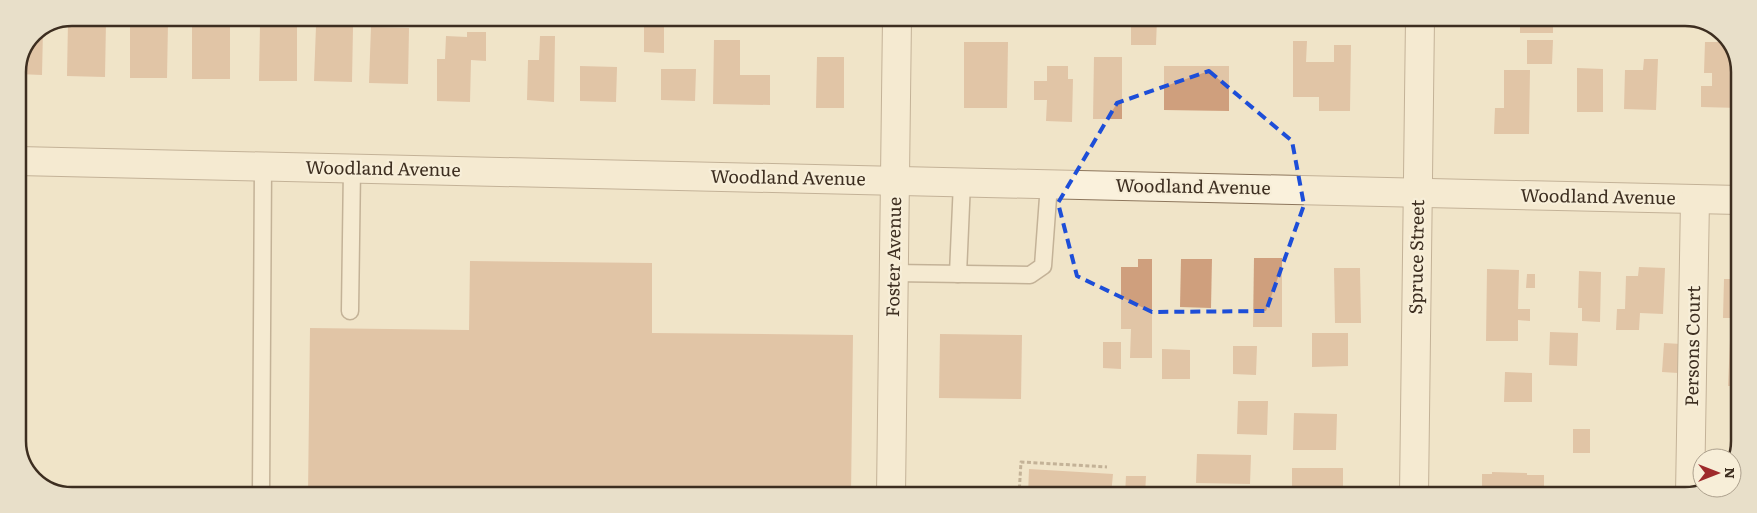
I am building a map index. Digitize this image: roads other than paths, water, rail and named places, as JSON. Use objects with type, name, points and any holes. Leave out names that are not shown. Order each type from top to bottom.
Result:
[{"type":"street","name":"Foster Avenue","points":[[891,487],[896,26]]},
{"type":"street","name":"Spruce Street","points":[[1414,487],[1420,26]]},
{"type":"street","name":"Woodland Avenue","points":[[26,161],[1731,200]]},
{"type":"street","name":"Persons Court","points":[[1690,486],[1695,199]]},
{"type":"lane","points":[[260,487],[263,166]]},
{"type":"lane","points":[[350,311],[352,168]]},
{"type":"lane","points":[[958,274],[962,182]]},
{"type":"lane","points":[[893,273],[1030,275],[1043,266],[1049,184]]}]
